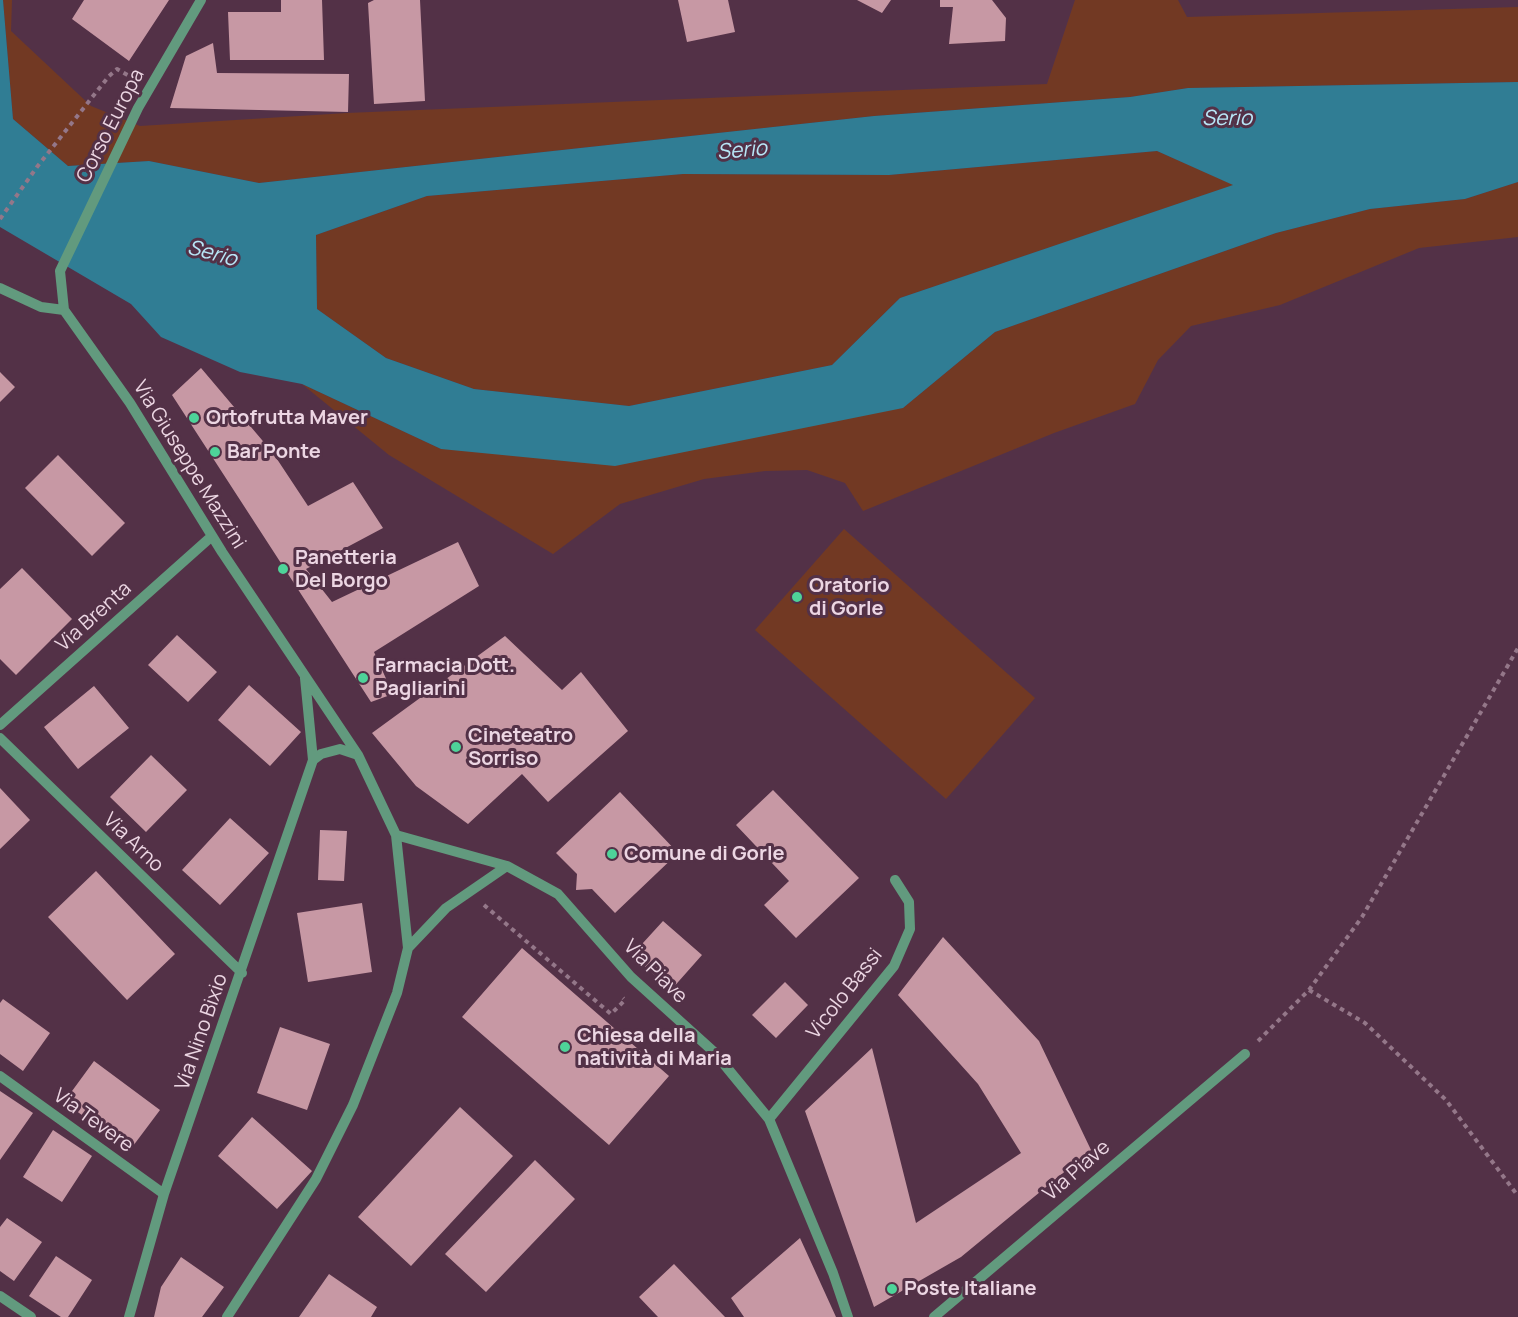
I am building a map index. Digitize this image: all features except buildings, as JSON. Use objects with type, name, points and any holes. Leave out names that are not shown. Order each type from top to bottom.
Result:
[{"type":"street","name":"Corso Europa","points":[[60,271],[138,108],[201,0]]},
{"type":"street","name":"Via Giuseppe Mazzini","points":[[60,271],[64,310],[130,403],[212,536],[358,755],[396,836],[408,948]]},
{"type":"street","points":[[0,288],[42,307],[64,310]]},
{"type":"street","name":"Via Brenta","points":[[0,725],[212,536]]},
{"type":"street","name":"Via Nino Bixio","points":[[129,1317],[164,1194],[242,973],[313,760],[304,672]]},
{"type":"street","name":"Via Arno","points":[[0,738],[242,973]]},
{"type":"street","points":[[313,760],[330,750],[340,749],[358,755]]},
{"type":"street","name":"Via Piave","points":[[396,836],[507,866],[558,894],[631,977],[714,1052],[769,1119],[833,1273],[848,1317]]},
{"type":"street","points":[[226,1317],[316,1179],[353,1105],[397,993],[408,948],[446,908],[507,866]]},
{"type":"street","name":"Vicolo Bassi","points":[[769,1119],[894,966],[910,929],[909,902],[895,880]]},
{"type":"street","name":"Via Piave","points":[[934,1317],[1245,1054]]},
{"type":"street","name":"Via Tevere","points":[[0,1076],[164,1194]]},
{"type":"street","points":[[0,1296],[31,1317]]},
{"type":"path","points":[[0,219],[37,167],[109,76],[117,69],[149,88]]},
{"type":"path","points":[[1245,1054],[1309,990],[1362,917],[1518,648]]},
{"type":"path","points":[[484,905],[611,1014],[625,1000],[617,992]]},
{"type":"path","points":[[1309,990],[1365,1023],[1446,1100],[1518,1196]]},
{"type":"shaded area","points":[[3,0],[12,0],[11,31],[91,106],[140,126],[347,113],[1047,84],[1075,0],[1178,0],[1187,17],[1518,7],[1518,82],[1188,88],[1130,97],[874,116],[259,183],[149,161],[68,166],[13,119]]},
{"type":"shaded area","points":[[1157,151],[1234,185],[900,298],[832,365],[629,406],[474,389],[386,358],[317,309],[316,235],[427,196],[683,174],[889,175]]},
{"type":"shaded area","points":[[1518,182],[1518,237],[1419,248],[1280,305],[1191,326],[1158,360],[1135,404],[1054,433],[863,511],[845,483],[807,470],[765,471],[704,479],[620,504],[553,554],[389,455],[302,384],[441,449],[903,408],[995,332],[1276,233],[1370,209],[1465,199]]},
{"type":"shaded area","points":[[844,529],[1035,698],[946,799],[755,630]]},
{"type":"water","name":"Serio","points":[[0,0],[3,0],[13,119],[68,166],[149,161],[259,183],[874,116],[1130,97],[1188,88],[1518,82],[1518,182],[1465,199],[1370,209],[1276,233],[995,332],[903,408],[615,466],[441,449],[302,384],[240,372],[161,337],[131,304],[0,227]],"holes":[[[1157,151],[1233,185],[900,298],[832,365],[629,406],[474,389],[386,358],[317,309],[316,235],[427,196],[683,174],[889,175]]]},
{"type":"place","name":"Ortofrutta Maver","points":[[194,418]]},
{"type":"place","name":"Bar Ponte","points":[[215,452]]},
{"type":"place","name":"Panetteria Del Borgo","points":[[283,569]]},
{"type":"place","name":"Oratorio di Gorle","points":[[797,597]]},
{"type":"place","name":"Farmacia Dott. Pagliarini","points":[[363,678]]},
{"type":"place","name":"Cineteatro Sorriso","points":[[456,747]]},
{"type":"place","name":"Comune di Gorle","points":[[612,854]]},
{"type":"place","name":"Chiesa della natività di Maria","points":[[565,1047]]},
{"type":"place","name":"Poste Italiane","points":[[892,1289]]}]
